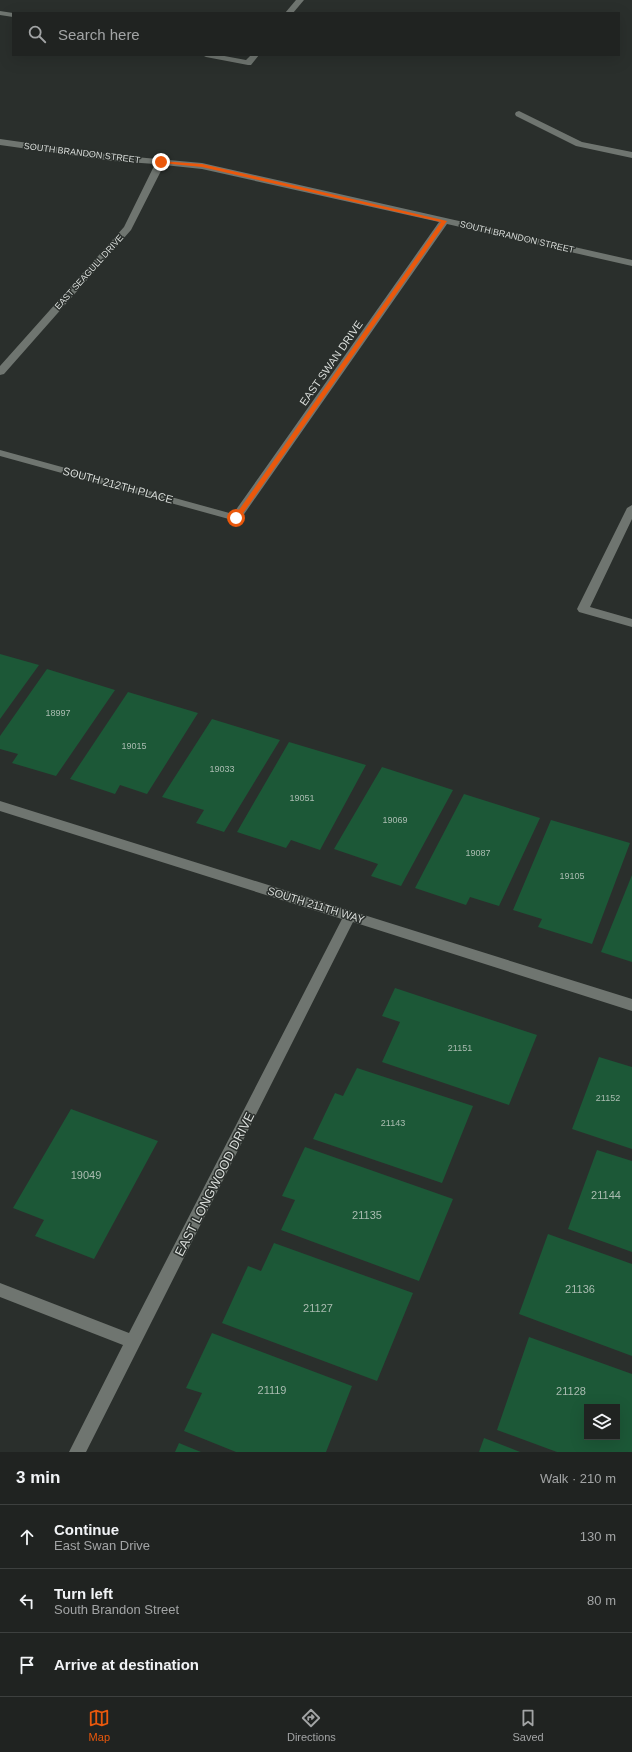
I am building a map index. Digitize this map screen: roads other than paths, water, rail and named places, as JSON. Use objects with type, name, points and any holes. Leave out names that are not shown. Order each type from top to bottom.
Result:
[{"type":"street","points":[[291,12],[300,0]]},
{"type":"street","points":[[0,13],[12,15]]},
{"type":"street","points":[[211,56],[248,63],[254,56]]},
{"type":"street","points":[[519,114],[579,144],[632,155]]},
{"type":"street","name":"SOUTH BRANDON STREET","points":[[0,142],[113,158],[202,166],[632,263]]},
{"type":"street","name":"EAST SEAGULL DRIVE","points":[[0,372],[128,228],[161,162]]},
{"type":"street","name":"EAST SWAN DRIVE","points":[[236,518],[444,221]]},
{"type":"street","name":"SOUTH 212TH PLACE","points":[[0,453],[236,518]]},
{"type":"street","points":[[632,508],[583,609],[632,623]]},
{"type":"street","name":"SOUTH 211TH WAY","points":[[0,806],[632,1005]]},
{"type":"street","name":"EAST LONGWOOD DRIVE","points":[[77,1452],[350,916]]},
{"type":"street","points":[[0,1290],[133,1342]]}]
